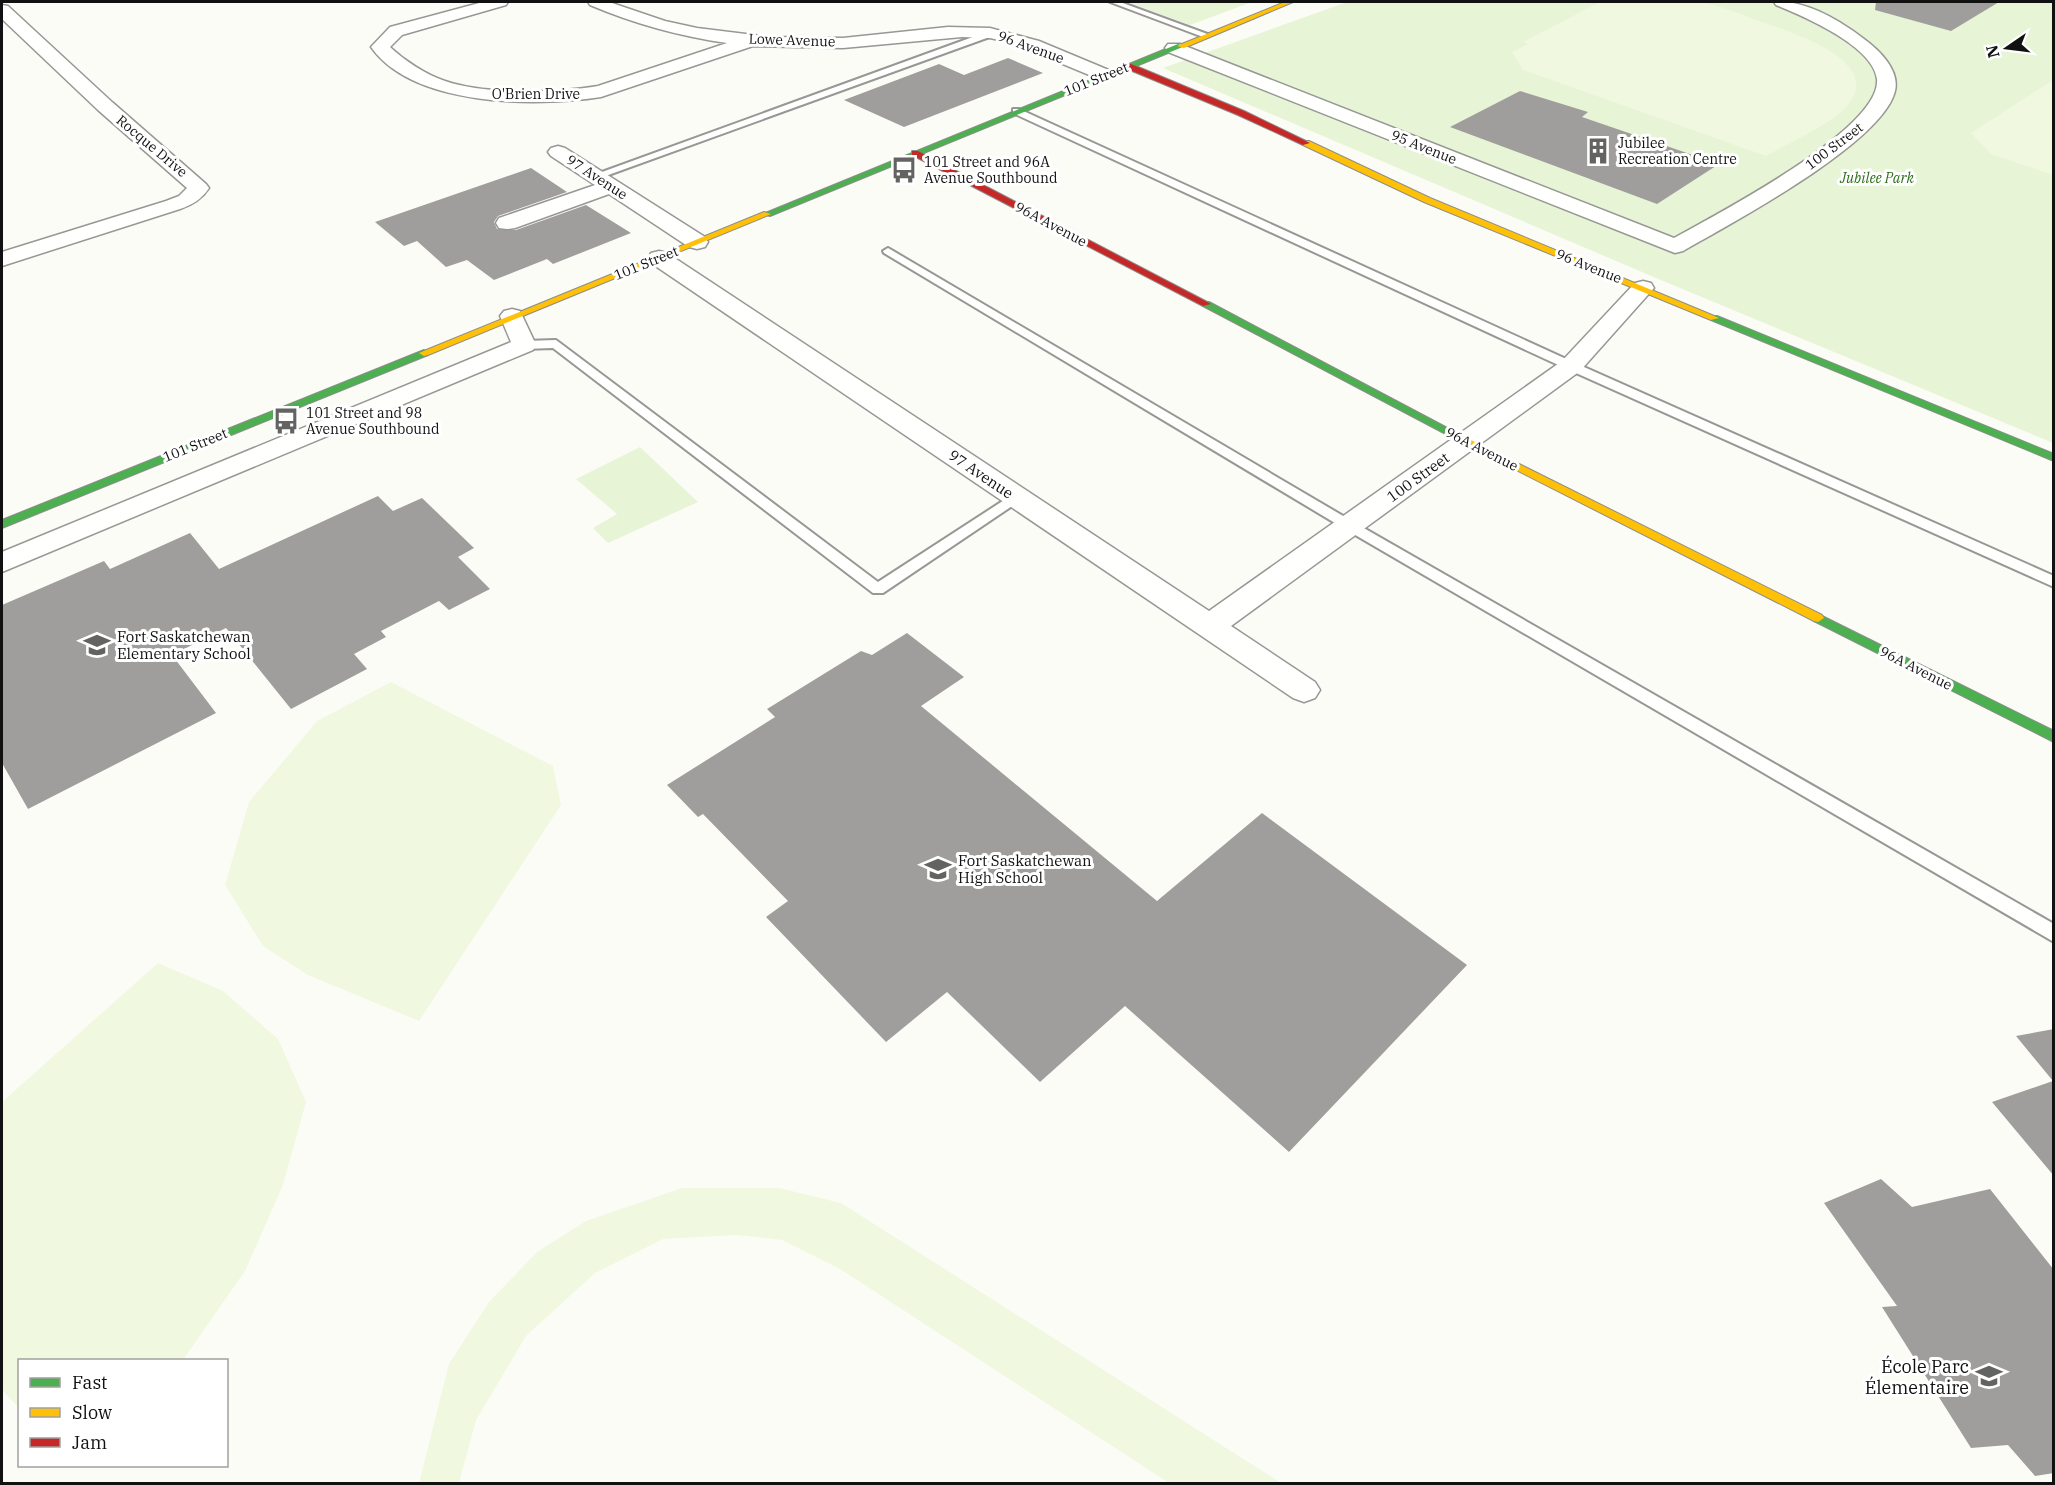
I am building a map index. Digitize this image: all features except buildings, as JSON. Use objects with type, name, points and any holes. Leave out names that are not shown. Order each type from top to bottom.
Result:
[{"type":"street","name":"O'Brien Drive","points":[[500,2],[396,31],[380,47],[395,61],[439,86],[499,96],[577,95],[602,91],[753,40]]},
{"type":"street","name":"Lowe Avenue","points":[[596,2],[626,15],[678,29],[753,40],[851,42],[963,32],[992,33]]},
{"type":"street","name":"101 Street","points":[[2,524],[1016,111],[1290,2]]},
{"type":"street","name":"100 Street","points":[[1675,246],[1820,160],[1870,118],[1887,92],[1887,80],[1882,67],[1858,39],[1828,22],[1782,2]]},
{"type":"street","name":"Rocque Drive","points":[[2,10],[105,106],[199,188],[186,200],[173,205],[2,259]]},
{"type":"street","name":"96 Avenue","points":[[992,33],[1016,40],[1105,75]]},
{"type":"street","name":"95 Avenue","points":[[1174,48],[1675,246]]},
{"type":"street","name":"96 Avenue","points":[[1128,66],[1241,112],[1427,200],[2054,458]]},
{"type":"street","name":"97 Avenue","points":[[558,152],[697,242]]},
{"type":"street","name":"96A Avenue","points":[[915,153],[1468,441],[2054,737]]},
{"type":"street","points":[[507,223],[604,181]]},
{"type":"street","name":"97 Avenue","points":[[659,258],[1304,690]]},
{"type":"street","name":"100 Street","points":[[1208,627],[1571,366],[1643,288]]},
{"type":"street","points":[[2,563],[524,345],[512,316]]},
{"type":"lane","points":[[1114,2],[1206,35]]},
{"type":"lane","points":[[604,181],[992,33]]},
{"type":"lane","points":[[1016,111],[1571,366],[2054,582]]},
{"type":"lane","points":[[888,251],[1350,526],[2054,934]]},
{"type":"lane","points":[[524,345],[556,344],[878,589],[1017,498]]},
{"type":"green space","points":[[1128,2],[1252,2],[1190,25]]},
{"type":"green space","name":"Jubilee Park","points":[[1347,2],[2053,2],[2053,443],[1656,278],[1163,68]]},
{"type":"green space","points":[[1600,2],[1697,2],[1730,10],[1793,33],[1830,51],[1845,62],[1854,75],[1856,90],[1847,106],[1831,120],[1766,156],[1523,70],[1512,52],[1528,44],[1523,42]]},
{"type":"green space","points":[[2053,80],[2053,175],[1991,154],[1971,133]]},
{"type":"green space","points":[[640,447],[698,502],[608,543],[593,528],[617,514],[576,479]]},
{"type":"green space","points":[[391,682],[553,766],[561,805],[419,1021],[308,975],[263,946],[225,885],[249,802],[317,721]]},
{"type":"green space","points":[[158,963],[223,991],[278,1039],[306,1102],[283,1185],[245,1271],[184,1359],[18,1359],[18,1407],[2,1390],[2,1102]]},
{"type":"green space","points":[[682,1188],[779,1188],[841,1203],[1281,1483],[1169,1483],[840,1269],[782,1240],[737,1235],[663,1239],[595,1273],[526,1336],[476,1420],[459,1483],[419,1483],[449,1364],[489,1302],[537,1252],[586,1221]]},
{"type":"traffic: fast","points":[[767,214],[1181,46]]},
{"type":"traffic: fast","points":[[1206,304],[1465,440]]},
{"type":"traffic: fast","points":[[1714,318],[2054,458]]},
{"type":"traffic: fast","points":[[2,524],[424,353]]},
{"type":"traffic: fast","points":[[1818,618],[2054,737]]},
{"type":"traffic: slow","points":[[1181,46],[1290,2]]},
{"type":"traffic: slow","points":[[1306,143],[1427,200],[1714,318]]},
{"type":"traffic: slow","points":[[424,353],[767,214]]},
{"type":"traffic: slow","points":[[1465,440],[1818,618]]},
{"type":"traffic: jam","points":[[1128,66],[1306,143]]},
{"type":"traffic: jam","points":[[915,153],[1206,304]]},
{"type":"place","name":"Jubilee Recreation Centre","points":[[1598,151]]},
{"type":"place","name":"101 Street and 96A Avenue Southbound","points":[[904,170]]},
{"type":"place","name":"101 Street and 98 Avenue Southbound","points":[[286,421]]},
{"type":"place","name":"Fort Saskatchewan Elementary School","points":[[97,645]]},
{"type":"place","name":"Fort Saskatchewan High School","points":[[938,869]]},
{"type":"place","name":"École Parc Élementaire","points":[[1989,1376]]}]
